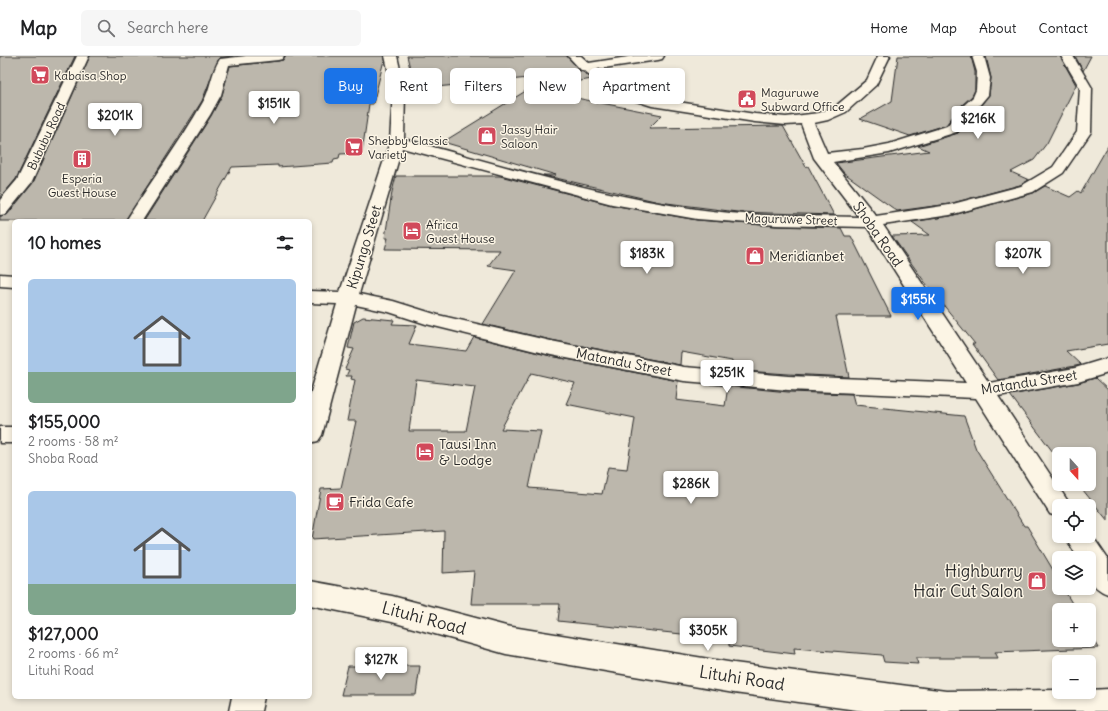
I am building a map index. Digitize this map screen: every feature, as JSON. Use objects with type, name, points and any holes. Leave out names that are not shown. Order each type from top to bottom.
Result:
[{"type":"street","name":"Bububu Road","points":[[0,210],[24,182],[83,56]]},
{"type":"street","points":[[135,219],[195,128],[213,97],[219,72],[224,62],[278,56]]},
{"type":"street","name":"Kipungo Steet","points":[[312,428],[348,298],[397,142],[399,91],[391,56]]},
{"type":"street","points":[[574,56],[585,67],[613,89],[657,103],[786,121],[823,117],[842,109],[872,82],[884,56]]},
{"type":"street","points":[[585,67],[658,56]]},
{"type":"street","points":[[822,158],[883,151],[953,128],[961,116],[973,103],[978,100],[983,87],[982,65],[978,56]]},
{"type":"street","name":"Maguruwe Street","points":[[397,142],[612,199],[697,214],[776,220],[872,222],[950,210],[1027,189],[1058,170],[1084,132],[1086,88],[1067,56]]},
{"type":"street","name":"Shoba Road","points":[[806,120],[822,158],[872,222],[1054,499]]},
{"type":"street","points":[[0,280],[12,281]]},
{"type":"street","name":"Matandu Street","points":[[312,297],[348,298],[394,307],[433,320],[551,348],[684,374],[788,383],[983,391],[1078,375],[1108,364]]},
{"type":"street","points":[[0,435],[12,435]]},
{"type":"street","points":[[1083,543],[1108,582]]},
{"type":"street","name":"Lituhi Road","points":[[312,593],[392,609],[506,640],[734,678],[946,708],[1108,705]]},
{"type":"street","points":[[245,711],[248,699]]},
{"type":"building","points":[[0,56],[75,56],[16,179],[0,198]]},
{"type":"building","points":[[90,56],[233,56],[219,58],[202,101],[126,219],[12,219],[12,221],[0,221],[0,216],[7,215],[33,183]]},
{"type":"building","points":[[285,56],[384,56],[377,88],[377,68],[324,68],[324,104],[369,104],[362,153],[340,154],[339,158],[334,159],[333,163],[278,167],[278,165],[232,167],[203,219],[145,219],[211,116],[222,95],[230,66],[283,60]]},
{"type":"building","points":[[407,56],[567,56],[577,68],[524,68],[524,79],[516,79],[516,68],[450,68],[450,86],[442,86],[442,68],[410,68]]},
{"type":"building","points":[[898,56],[971,56],[975,72],[975,90],[972,96],[962,105],[946,125],[910,136],[860,119],[892,101]]},
{"type":"building","points":[[986,56],[1060,56],[1076,85],[1047,143],[1034,160],[1011,172],[1029,180],[1020,185],[949,204],[897,211],[844,173],[836,163],[929,151],[918,146],[958,133],[989,95],[991,78]]},
{"type":"building","points":[[1075,56],[1091,56],[1083,71]]},
{"type":"building","points":[[581,71],[589,77],[589,79],[581,81]]},
{"type":"building","points":[[524,92],[524,104],[581,104],[581,99],[589,101],[589,104],[607,104],[662,115],[649,128],[783,126],[806,167],[808,166],[834,215],[737,212],[659,202],[543,175],[556,175],[443,142],[505,104],[516,104],[516,97]]},
{"type":"building","points":[[1108,146],[1108,344],[1066,351],[1081,365],[998,380],[972,344],[975,344],[924,281],[892,236],[930,235],[912,222],[950,216],[1033,193],[1045,186],[1070,197],[1078,191],[1081,193]]},
{"type":"building","points":[[396,176],[500,176],[612,205],[697,220],[776,226],[841,228],[845,236],[851,236],[891,316],[836,316],[849,377],[731,370],[732,361],[681,352],[680,365],[551,340],[483,324],[516,270],[488,266],[500,250],[385,249],[388,238],[385,238]]},
{"type":"building","points":[[363,317],[394,320],[392,324],[417,325],[409,344],[466,351],[474,337],[551,356],[678,381],[676,400],[725,406],[728,386],[788,392],[852,394],[855,405],[964,416],[976,449],[1024,526],[1027,526],[1052,568],[1052,595],[1067,595],[1072,603],[1052,603],[1052,647],[1096,647],[1096,643],[1099,648],[995,652],[998,658],[916,658],[918,664],[884,662],[882,655],[794,648],[795,654],[729,646],[729,639],[558,621],[560,604],[471,604],[474,571],[443,573],[444,531],[312,539],[321,489],[341,488],[356,421],[347,421],[355,380],[351,379],[352,376],[346,376],[349,370],[345,369],[354,349],[348,348],[354,322]],"holes":[[[531,373],[575,383],[566,404],[635,418],[627,469],[608,467],[602,494],[529,488],[541,431],[501,429]],[[416,380],[475,387],[466,431],[409,431]]]},
{"type":"building","points":[[1095,378],[1108,390],[1108,521],[1096,506],[1096,499],[1090,499],[1084,491],[1096,491],[1096,447],[1052,447],[1052,451],[1010,395],[1078,383]]},
{"type":"building","points":[[348,666],[420,666],[416,695],[341,695]]},
{"type":"place","name":"Kabaisa Shop","points":[[40,75]]},
{"type":"place","name":"Maguruwe Subward Office","points":[[747,99]]},
{"type":"place","name":"Jassy Hair Saloon","points":[[487,136]]},
{"type":"place","name":"Shebby Classic Variety","points":[[354,147]]},
{"type":"place","name":"Esperia Guest House","points":[[82,159]]},
{"type":"place","name":"Africa Guest House","points":[[412,231]]},
{"type":"place","name":"Meridianbet","points":[[755,256]]},
{"type":"place","name":"Tausi Inn & Lodge","points":[[425,452]]},
{"type":"place","name":"Frida Cafe","points":[[335,502]]},
{"type":"place","name":"Highburry Hair Cut Salon","points":[[1037,581]]}]
